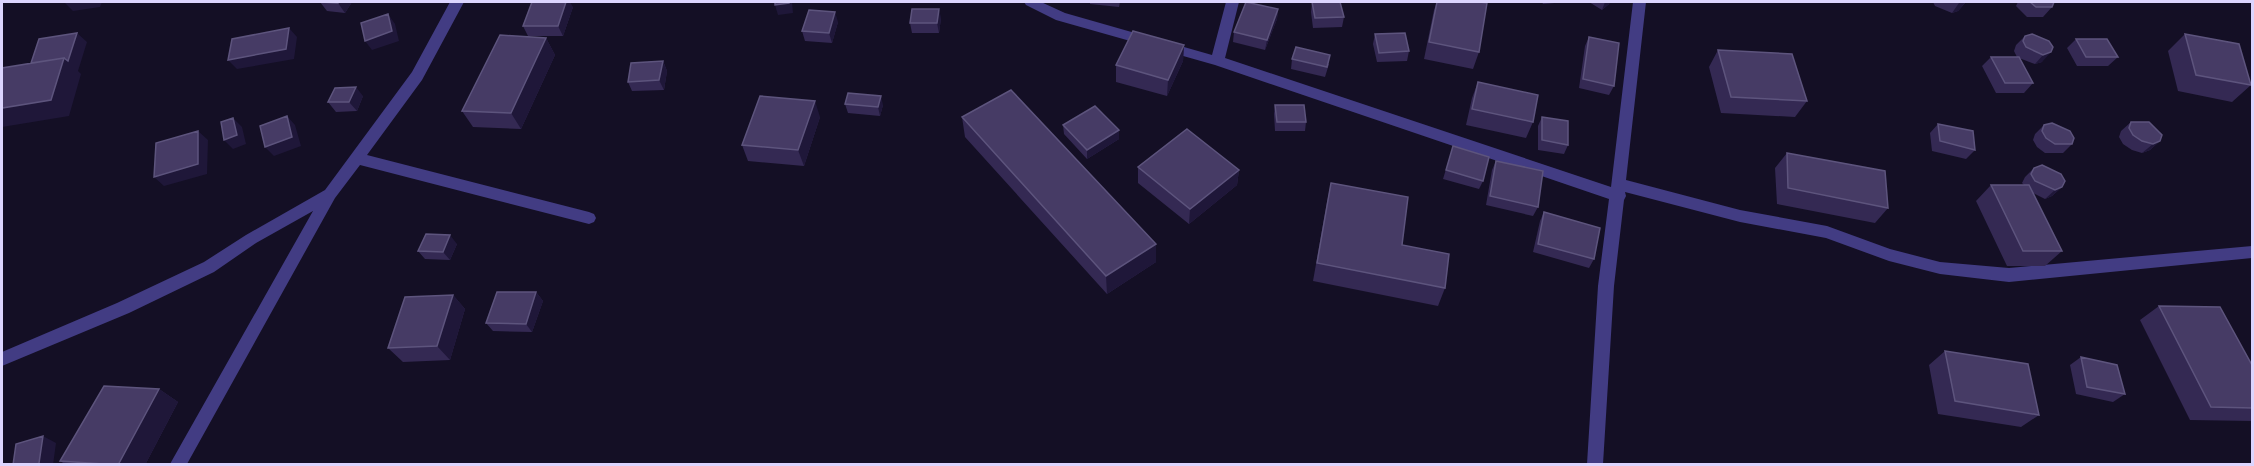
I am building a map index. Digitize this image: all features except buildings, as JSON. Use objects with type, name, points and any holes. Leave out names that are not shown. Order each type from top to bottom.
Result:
[{"type":"street","points":[[178,465],[330,194],[417,76],[457,2]]},
{"type":"street","points":[[1031,2],[1061,17],[1217,61],[1619,190],[1827,232],[1889,255],[1940,268],[2009,275],[2253,252]]},
{"type":"street","points":[[1217,61],[1233,2]]},
{"type":"street","points":[[1595,465],[1606,286],[1640,2]]},
{"type":"street","points":[[356,158],[589,218]]},
{"type":"street","points":[[2,359],[123,308],[209,267],[251,239],[330,194]]}]
